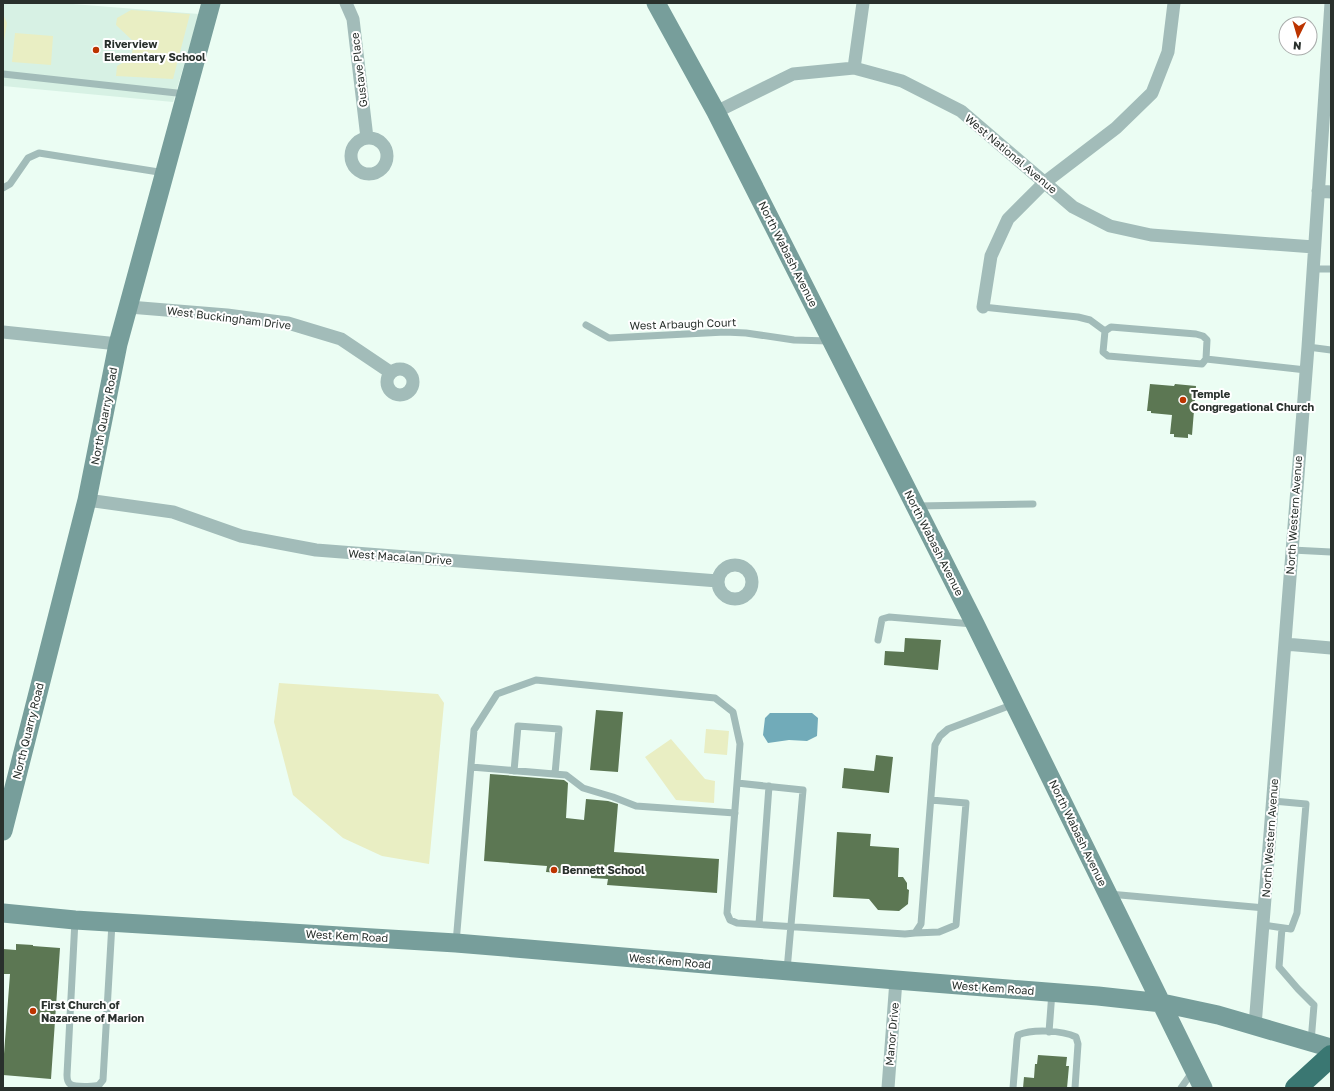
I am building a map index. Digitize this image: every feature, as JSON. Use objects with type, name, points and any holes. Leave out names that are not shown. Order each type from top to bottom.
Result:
[{"type":"highway","points":[[1296,1088],[1331,1056]]},
{"type":"street","name":"North Quarry Road","points":[[3,831],[87,500],[118,344],[211,3]]},
{"type":"street","name":"Gustave Place","points":[[346,3],[353,18],[367,138]]},
{"type":"street","name":"North Wabash Avenue","points":[[656,3],[716,112],[975,624],[1203,1088]]},
{"type":"street","points":[[854,68],[863,3]]},
{"type":"street","points":[[983,307],[991,256],[1008,219],[1044,183],[1116,128],[1152,93],[1168,52],[1174,3]]},
{"type":"street","name":"North Western Avenue","points":[[1256,1026],[1284,644],[1308,347],[1318,191],[1327,116],[1331,3]]},
{"type":"street","name":"West National Avenue","points":[[716,112],[793,74],[854,68],[902,81],[961,111],[1073,207],[1110,226],[1151,235],[1314,247]]},
{"type":"street","points":[[1318,191],[1331,192]]},
{"type":"street","name":"West Buckingham Drive","points":[[129,307],[227,315],[288,323],[341,339],[390,372]]},
{"type":"street","points":[[3,332],[118,344]]},
{"type":"street","name":"West Macalan Drive","points":[[87,500],[173,512],[241,536],[316,550],[718,581]]},
{"type":"street","points":[[1284,644],[1331,648]]},
{"type":"street","name":"West Kem Road","points":[[3,913],[75,920],[456,943],[1162,1002],[1218,1015],[1331,1048]]},
{"type":"street","name":"Manor Drive","points":[[888,1088],[896,980]]},
{"type":"lane","points":[[3,74],[186,94]]},
{"type":"lane","points":[[3,188],[10,184],[28,158],[39,153],[165,173]]},
{"type":"lane","points":[[1312,269],[1331,269]]},
{"type":"lane","points":[[983,307],[1078,317],[1090,320],[1105,332]]},
{"type":"lane","name":"West Arbaugh Court","points":[[586,324],[610,338],[725,332],[746,333],[794,340],[832,341]]},
{"type":"lane","points":[[1111,327],[1196,334],[1203,336],[1207,340],[1206,359],[1202,364],[1108,356],[1103,352],[1105,332],[1111,327]]},
{"type":"lane","points":[[1308,347],[1331,350]]},
{"type":"lane","points":[[1206,359],[1306,370]]},
{"type":"lane","points":[[915,506],[1033,504]]},
{"type":"lane","points":[[1292,550],[1331,552]]},
{"type":"lane","points":[[878,640],[882,619],[889,617],[975,624]]},
{"type":"lane","points":[[456,943],[474,730],[497,694],[536,680],[715,698],[733,712],[740,744],[728,913],[730,920],[737,923],[905,934],[939,932],[956,925],[966,803],[931,800]]},
{"type":"lane","points":[[915,933],[921,924],[935,745],[940,736],[948,729],[1014,704]]},
{"type":"lane","points":[[514,771],[518,726],[552,728],[559,729],[555,774]]},
{"type":"lane","points":[[471,767],[566,775],[583,788],[636,806],[735,813]]},
{"type":"lane","points":[[737,783],[803,790],[787,970]]},
{"type":"lane","points":[[759,924],[769,786]]},
{"type":"lane","points":[[1263,925],[1291,929],[1297,913],[1306,804],[1273,801]]},
{"type":"lane","points":[[1108,894],[1264,908]]},
{"type":"lane","points":[[75,920],[67,1075],[67,1080],[70,1084],[74,1085],[99,1085],[103,1080],[112,922]]},
{"type":"lane","points":[[1282,928],[1280,967],[1314,1006],[1311,1042]]},
{"type":"lane","points":[[1049,1032],[1052,992]]},
{"type":"lane","points":[[1013,1088],[1018,1035],[1026,1032],[1070,1034],[1076,1037],[1078,1044],[1076,1088]]},
{"type":"lane","points":[[1181,1088],[1194,1069]]},
{"type":"shaded area","name":"Riverview Elementary School","points":[[3,3],[60,3],[199,14],[173,102],[3,86]]},
{"type":"green space","points":[[131,10],[190,14],[173,79],[116,76],[117,66],[131,58],[134,42],[116,25],[117,18]]},
{"type":"green space","points":[[3,14],[7,23],[3,47]]},
{"type":"green space","points":[[15,33],[53,36],[51,65],[12,62]]},
{"type":"green space","points":[[279,683],[438,694],[444,703],[429,864],[382,856],[343,838],[293,795],[274,722]]},
{"type":"green space","points":[[706,729],[729,731],[727,755],[704,753]]},
{"type":"green space","points":[[671,739],[705,779],[715,781],[714,803],[676,800],[645,757]]},
{"type":"water","points":[[770,713],[812,713],[818,718],[817,736],[807,741],[789,740],[768,743],[763,735],[765,718]]},
{"type":"building","points":[[1150,384],[1196,386],[1192,435],[1188,434],[1188,438],[1174,437],[1174,434],[1170,434],[1172,415],[1151,413],[1151,411],[1147,411]]},
{"type":"building","points":[[905,638],[941,640],[938,670],[884,665],[885,651],[904,652]]},
{"type":"building","points":[[596,710],[623,712],[618,772],[590,770]]},
{"type":"building","points":[[876,755],[893,757],[889,793],[842,788],[844,768],[874,771]]},
{"type":"building","points":[[490,774],[564,780],[568,783],[566,818],[584,820],[586,799],[608,801],[618,804],[614,852],[719,859],[717,893],[607,885],[608,879],[591,878],[591,875],[546,872],[547,866],[484,861]]},
{"type":"building","points":[[837,832],[871,834],[870,846],[899,848],[898,877],[903,877],[907,883],[907,889],[909,890],[908,904],[899,911],[878,910],[869,899],[833,897]]},
{"type":"building","points":[[16,944],[60,948],[51,1079],[3,1075],[3,1054],[10,974],[3,974],[3,949],[16,950]]},
{"type":"building","points":[[1038,1055],[1067,1057],[1066,1066],[1069,1066],[1067,1088],[1023,1088],[1024,1077],[1034,1078],[1035,1064],[1037,1064]]},
{"type":"place","name":"Riverview Elementary School","points":[[96,50]]},
{"type":"place","name":"Temple Congregational Church","points":[[1183,400]]},
{"type":"place","name":"Bennett School","points":[[554,870]]},
{"type":"place","name":"First Church of Nazarene of Marion","points":[[33,1011]]}]
